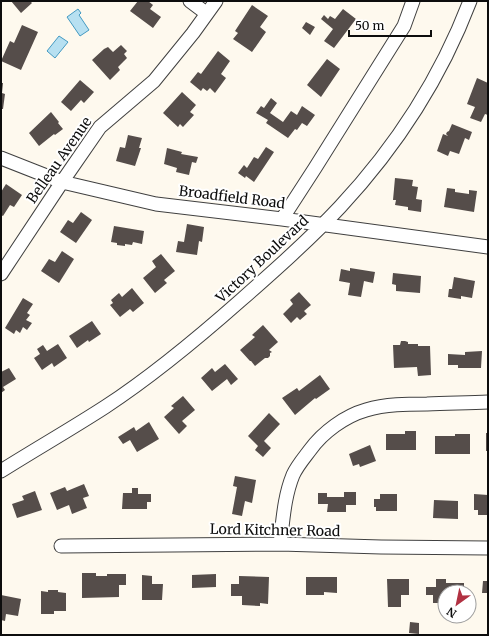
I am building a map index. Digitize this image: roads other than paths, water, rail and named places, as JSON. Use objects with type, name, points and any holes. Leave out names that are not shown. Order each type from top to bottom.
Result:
[{"type":"street","points":[[190,1],[206,13]]},
{"type":"street","name":"Belleau Avenue","points":[[1,274],[100,127],[154,81],[193,33],[216,1]]},
{"type":"street","name":"Victory Boulevard","points":[[282,219],[404,26],[414,1]]},
{"type":"street","name":"Victory Boulevard","points":[[1,470],[106,406],[156,371],[195,341],[276,269],[322,225],[367,176],[398,134],[444,61],[470,1]]},
{"type":"street","name":"Broadfield Road","points":[[1,158],[62,182],[156,204],[282,219],[488,247]]},
{"type":"street","points":[[280,544],[286,498],[293,475],[314,444],[327,431],[345,419],[379,406],[400,404],[488,402]]},
{"type":"street","name":"Lord Kitchner Road","points":[[61,546],[280,544],[488,548]]},
{"type":"water","points":[[78,9],[81,13],[79,15],[89,30],[80,36],[67,17]]},
{"type":"water","points":[[59,36],[68,42],[55,58],[47,51]]}]
